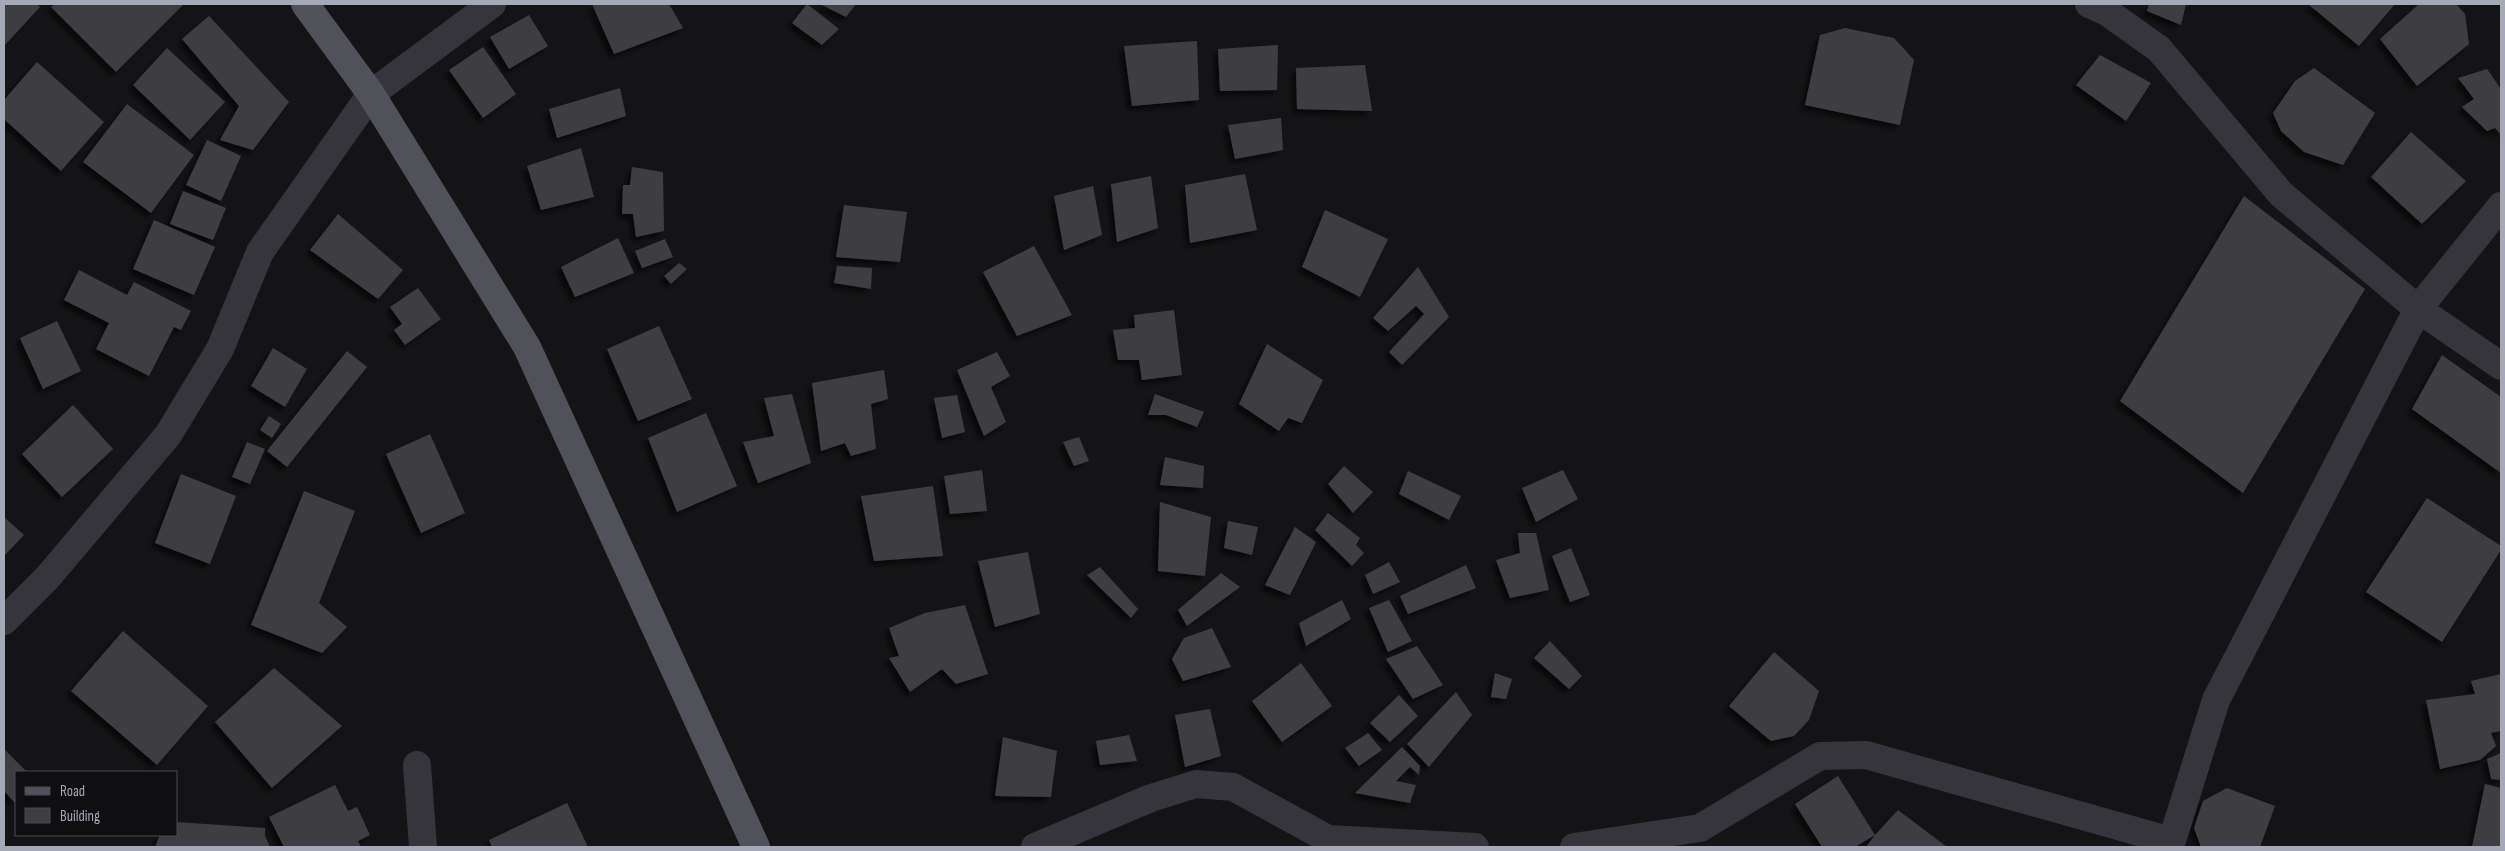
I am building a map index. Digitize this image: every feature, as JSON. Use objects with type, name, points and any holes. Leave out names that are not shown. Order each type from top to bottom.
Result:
[{"type":"main road","points":[[305,4],[371,94],[527,347],[756,847]]},
{"type":"street","points":[[4,621],[47,578],[168,434],[220,349],[260,252],[371,94],[492,4]]},
{"type":"street","points":[[2089,4],[2107,12],[2159,49],[2281,194],[2418,309],[2501,366]]},
{"type":"street","points":[[1574,847],[1700,828],[1820,756],[1866,756],[2170,844],[2216,700],[2418,309],[2501,206]]},
{"type":"street","points":[[417,765],[423,847]]},
{"type":"street","points":[[1035,847],[1151,798],[1196,784],[1233,787],[1328,839],[1475,847]]},
{"type":"building","points":[[4,4],[37,4],[40,7],[4,46]]},
{"type":"building","points":[[55,4],[184,4],[116,72],[51,7]]},
{"type":"building","points":[[592,4],[669,4],[683,28],[614,54]]},
{"type":"building","points":[[807,4],[839,29],[822,45],[792,23]]},
{"type":"building","points":[[820,4],[856,4],[846,17]]},
{"type":"building","points":[[2149,4],[2186,4],[2181,25],[2147,11]]},
{"type":"building","points":[[2308,4],[2395,4],[2359,46]]},
{"type":"building","points":[[2419,4],[2456,4],[2465,14],[2469,44],[2417,86],[2380,39]]},
{"type":"building","points":[[529,15],[548,46],[509,69],[490,37]]},
{"type":"building","points":[[209,16],[289,102],[253,150],[220,140],[239,106],[182,39]]},
{"type":"building","points":[[1845,28],[1894,38],[1914,60],[1900,125],[1805,105],[1820,35]]},
{"type":"building","points":[[1197,41],[1199,100],[1132,106],[1124,46]]},
{"type":"building","points":[[1278,45],[1277,90],[1220,91],[1218,49]]},
{"type":"building","points":[[483,47],[516,94],[483,118],[449,70]]},
{"type":"building","points":[[167,48],[225,102],[190,140],[133,85]]},
{"type":"building","points":[[2100,55],[2151,83],[2126,121],[2076,85]]},
{"type":"building","points":[[37,62],[104,122],[61,171],[4,119],[4,100]]},
{"type":"building","points":[[1365,65],[1372,111],[1297,109],[1296,68]]},
{"type":"building","points":[[2314,68],[2375,113],[2343,165],[2304,152],[2281,131],[2273,113],[2295,81]]},
{"type":"building","points":[[2487,69],[2501,89],[2501,135],[2495,128],[2487,131],[2462,107],[2474,99],[2458,78]]},
{"type":"building","points":[[620,88],[626,116],[557,138],[549,109]]},
{"type":"building","points":[[127,104],[194,155],[151,213],[83,162]]},
{"type":"building","points":[[1281,118],[1283,150],[1235,159],[1228,125]]},
{"type":"building","points":[[2411,132],[2466,181],[2422,224],[2371,177]]},
{"type":"building","points":[[207,140],[241,156],[221,201],[186,185]]},
{"type":"building","points":[[581,148],[594,197],[541,210],[527,166]]},
{"type":"building","points":[[632,167],[663,172],[664,231],[636,237],[633,214],[622,214],[623,185],[630,185]]},
{"type":"building","points":[[1245,174],[1257,230],[1190,243],[1185,185]]},
{"type":"building","points":[[1151,176],[1158,228],[1117,242],[1111,184]]},
{"type":"building","points":[[1093,186],[1102,235],[1064,250],[1054,196]]},
{"type":"building","points":[[183,191],[226,208],[213,240],[170,224]]},
{"type":"building","points":[[2244,196],[2365,289],[2243,493],[2120,401]]},
{"type":"building","points":[[844,205],[907,212],[900,262],[836,257]]},
{"type":"building","points":[[1325,210],[1388,239],[1360,297],[1302,267]]},
{"type":"building","points":[[338,214],[403,270],[378,299],[310,250]]},
{"type":"building","points":[[154,220],[215,247],[194,295],[133,269]]},
{"type":"building","points":[[618,238],[634,273],[575,297],[561,267]]},
{"type":"building","points":[[665,239],[673,257],[642,268],[635,251]]},
{"type":"building","points":[[1034,246],[1072,315],[1017,336],[983,272]]},
{"type":"building","points":[[679,263],[687,269],[671,284],[664,276]]},
{"type":"building","points":[[837,266],[872,268],[871,289],[834,283]]},
{"type":"building","points":[[1418,267],[1449,317],[1402,365],[1389,352],[1424,314],[1416,306],[1388,331],[1373,318]]},
{"type":"building","points":[[79,270],[127,295],[134,282],[191,311],[181,330],[174,327],[149,376],[96,349],[109,323],[64,300]]},
{"type":"building","points":[[418,288],[441,319],[405,345],[394,330],[402,324],[390,307]]},
{"type":"building","points":[[1174,310],[1182,375],[1142,380],[1139,360],[1118,360],[1113,330],[1135,328],[1134,315]]},
{"type":"building","points":[[57,321],[81,371],[43,389],[20,338]]},
{"type":"building","points":[[659,326],[692,399],[638,421],[607,349]]},
{"type":"building","points":[[1267,344],[1323,380],[1302,423],[1288,418],[1279,431],[1239,404]]},
{"type":"building","points":[[273,348],[307,369],[285,407],[251,386]]},
{"type":"building","points":[[347,351],[367,367],[287,467],[267,451]]},
{"type":"building","points":[[997,352],[1010,376],[991,387],[1006,422],[984,436],[957,370]]},
{"type":"building","points":[[2442,355],[2501,397],[2501,473],[2412,409]]},
{"type":"building","points":[[884,370],[888,399],[871,404],[876,449],[851,456],[845,443],[821,451],[812,383]]},
{"type":"building","points":[[792,394],[811,463],[758,483],[743,442],[774,436],[764,398]]},
{"type":"building","points":[[1155,394],[1204,412],[1197,427],[1166,415],[1148,415]]},
{"type":"building","points":[[957,395],[965,432],[942,438],[934,398]]},
{"type":"building","points":[[73,405],[113,449],[62,497],[22,454]]},
{"type":"building","points":[[706,413],[737,486],[677,512],[648,438]]},
{"type":"building","points":[[269,416],[281,424],[272,438],[260,430]]},
{"type":"building","points":[[430,434],[465,513],[421,533],[386,454]]},
{"type":"building","points":[[1079,437],[1089,461],[1074,466],[1063,442]]},
{"type":"building","points":[[247,442],[265,449],[250,484],[232,477]]},
{"type":"building","points":[[1165,457],[1204,466],[1203,488],[1160,485]]},
{"type":"building","points":[[1344,466],[1373,492],[1353,513],[1328,484]]},
{"type":"building","points":[[982,470],[987,511],[950,514],[944,476]]},
{"type":"building","points":[[1563,470],[1578,499],[1536,522],[1522,488]]},
{"type":"building","points":[[1408,471],[1461,496],[1449,520],[1399,494]]},
{"type":"building","points":[[181,474],[236,496],[210,564],[155,543]]},
{"type":"building","points":[[933,486],[943,556],[874,561],[861,496]]},
{"type":"building","points":[[304,491],[355,511],[319,603],[347,627],[322,653],[251,625]]},
{"type":"building","points":[[2427,498],[2501,546],[2501,550],[2442,642],[2366,592]]},
{"type":"building","points":[[1160,502],[1211,517],[1205,576],[1158,571]]},
{"type":"building","points":[[1328,513],[1360,538],[1356,545],[1364,553],[1352,566],[1315,530]]},
{"type":"building","points":[[4,517],[24,535],[4,556]]},
{"type":"building","points":[[1228,521],[1258,527],[1252,555],[1224,548]]},
{"type":"building","points":[[1295,527],[1316,542],[1290,595],[1265,585]]},
{"type":"building","points":[[1518,533],[1536,533],[1549,590],[1510,598],[1496,560],[1520,553]]},
{"type":"building","points":[[1571,548],[1590,595],[1570,602],[1552,556]]},
{"type":"building","points":[[1028,552],[1040,614],[995,627],[978,561]]},
{"type":"building","points":[[1389,562],[1400,582],[1373,594],[1365,575]]},
{"type":"building","points":[[1466,565],[1476,588],[1408,614],[1400,596]]},
{"type":"building","points":[[1100,567],[1138,609],[1131,618],[1087,575]]},
{"type":"building","points":[[1221,573],[1240,587],[1187,626],[1178,610]]},
{"type":"building","points":[[1342,600],[1351,619],[1306,646],[1299,623]]},
{"type":"building","points":[[1389,600],[1412,641],[1388,652],[1369,608]]},
{"type":"building","points":[[965,605],[988,674],[956,684],[942,669],[910,692],[889,658],[899,656],[889,628],[925,613]]},
{"type":"building","points":[[1212,628],[1231,667],[1183,681],[1172,659],[1184,638]]},
{"type":"building","points":[[123,631],[208,706],[157,765],[71,691]]},
{"type":"building","points":[[1550,641],[1582,676],[1569,689],[1534,658]]},
{"type":"building","points":[[1417,646],[1443,685],[1413,699],[1386,659]]},
{"type":"building","points":[[1774,652],[1819,691],[1809,720],[1794,736],[1771,741],[1729,706]]},
{"type":"building","points":[[1301,663],[1332,706],[1282,742],[1252,701]]},
{"type":"building","points":[[274,668],[342,726],[272,788],[215,722]]},
{"type":"building","points":[[1495,673],[1512,679],[1506,699],[1491,697]]},
{"type":"building","points":[[2501,674],[2501,731],[2491,733],[2496,746],[2480,760],[2440,769],[2426,700],[2475,694],[2471,681]]},
{"type":"building","points":[[1456,692],[1472,715],[1429,767],[1407,744]]},
{"type":"building","points":[[1399,695],[1418,716],[1390,742],[1370,723]]},
{"type":"building","points":[[1210,709],[1221,756],[1185,767],[1175,715]]},
{"type":"building","points":[[1368,733],[1382,750],[1359,766],[1345,748]]},
{"type":"building","points":[[1129,735],[1137,761],[1100,765],[1096,741]]},
{"type":"building","points":[[1003,737],[1057,751],[1051,797],[995,796]]},
{"type":"building","points":[[1402,747],[1420,766],[1419,775],[1410,767],[1396,781],[1416,785],[1410,803],[1355,793]]},
{"type":"building","points":[[4,749],[26,771],[15,771],[15,803],[4,791]]},
{"type":"building","points":[[2501,753],[2501,780],[2491,779],[2487,759]]},
{"type":"building","points":[[1838,776],[1875,835],[1855,847],[1822,847],[1795,804]]},
{"type":"building","points":[[2485,784],[2501,788],[2501,847],[2472,847]]},
{"type":"building","points":[[335,785],[348,811],[357,807],[370,835],[358,841],[361,847],[284,847],[269,817]]},
{"type":"building","points":[[2227,788],[2275,806],[2260,847],[2201,847],[2194,828],[2203,801]]},
{"type":"building","points":[[567,803],[588,847],[492,847],[489,840]]},
{"type":"building","points":[[1898,810],[1947,847],[1866,847]]},
{"type":"building","points":[[178,822],[265,828],[265,836],[270,847],[155,847],[160,836],[178,836]]}]
